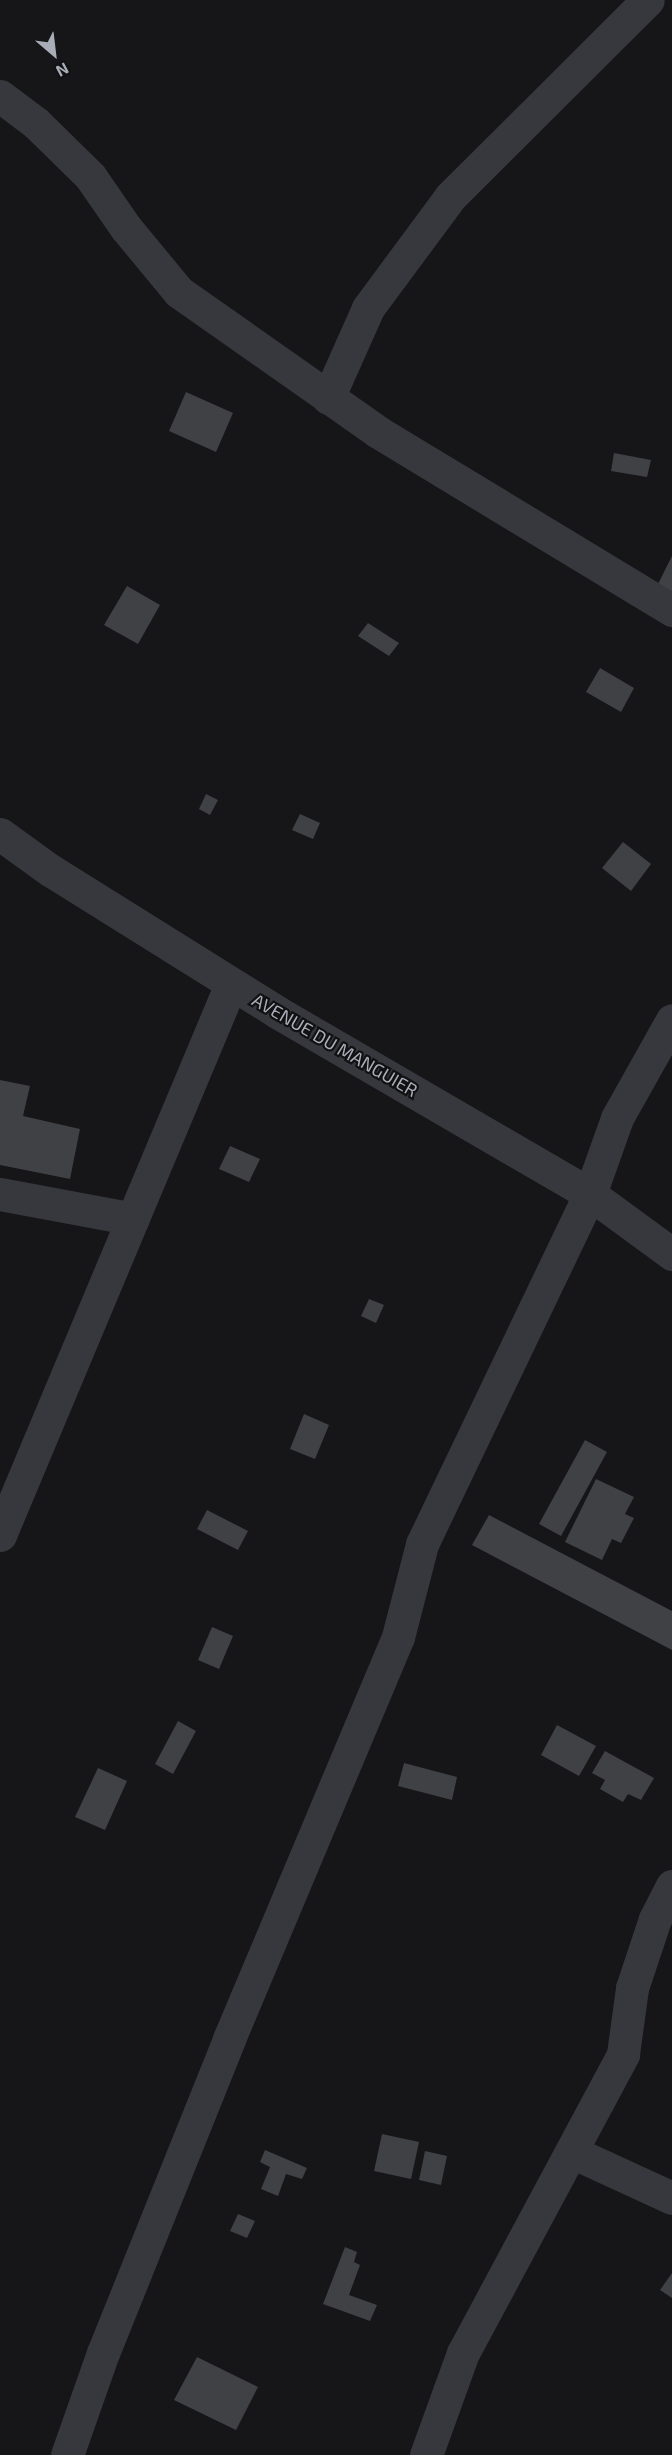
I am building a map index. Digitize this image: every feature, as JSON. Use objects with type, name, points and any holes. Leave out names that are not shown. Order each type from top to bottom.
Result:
[{"type":"street","points":[[328,398],[368,308],[450,197],[648,0]]},
{"type":"street","points":[[0,96],[36,123],[90,176],[126,228],[179,292],[328,398],[672,610]]},
{"type":"street","name":"AVENUE DU MANGUIER","points":[[0,834],[231,984],[590,1194],[672,1254]]},
{"type":"street","points":[[0,1535],[231,984]]},
{"type":"street","points":[[67,2455],[103,2353],[229,2039],[398,1637],[422,1544],[590,1194],[617,1118],[672,1020]]},
{"type":"street","points":[[0,1194],[133,1220]]},
{"type":"street","points":[[426,2455],[463,2353],[534,2214],[572,2152],[623,2054],[632,1989],[655,1918],[672,1886]]},
{"type":"street","points":[[572,2152],[672,2198]]},
{"type":"building","points":[[186,392],[233,413],[216,452],[169,431]]},
{"type":"building","points":[[614,453],[651,460],[647,477],[611,471]]},
{"type":"building","points":[[672,556],[672,598],[655,590]]},
{"type":"building","points":[[127,586],[160,605],[138,644],[104,625]]},
{"type":"building","points":[[368,623],[399,643],[389,656],[358,636]]},
{"type":"building","points":[[600,668],[634,688],[621,712],[586,692]]},
{"type":"building","points":[[206,794],[218,800],[210,815],[199,809]]},
{"type":"building","points":[[300,814],[320,823],[313,839],[292,830]]},
{"type":"building","points":[[623,842],[651,864],[631,891],[602,868]]},
{"type":"building","points":[[0,1080],[30,1086],[23,1116],[80,1129],[70,1179],[0,1165]]},
{"type":"building","points":[[230,1146],[260,1159],[249,1182],[219,1169]]},
{"type":"building","points":[[369,1299],[384,1305],[376,1323],[361,1316]]},
{"type":"building","points":[[304,1414],[329,1425],[315,1459],[290,1449]]},
{"type":"building","points":[[585,1440],[607,1452],[561,1536],[539,1524]]},
{"type":"building","points":[[596,1479],[634,1497],[625,1514],[634,1518],[621,1543],[612,1539],[602,1560],[565,1542]]},
{"type":"building","points":[[207,1510],[248,1531],[238,1550],[197,1529]]},
{"type":"building","points":[[489,1515],[672,1611],[672,1650],[472,1545]]},
{"type":"building","points":[[212,1627],[233,1636],[219,1669],[198,1660]]},
{"type":"building","points":[[178,1721],[196,1731],[173,1774],[155,1764]]},
{"type":"building","points":[[557,1725],[596,1746],[579,1776],[541,1755]]},
{"type":"building","points":[[605,1751],[654,1778],[641,1800],[628,1794],[623,1802],[600,1789],[605,1780],[592,1773]]},
{"type":"building","points":[[404,1763],[457,1777],[452,1800],[398,1786]]},
{"type":"building","points":[[98,1768],[127,1781],[105,1830],[75,1817]]},
{"type":"building","points":[[382,2134],[419,2142],[411,2179],[374,2171]]},
{"type":"building","points":[[265,2150],[307,2168],[302,2179],[286,2174],[278,2196],[261,2189],[270,2167],[260,2162]]},
{"type":"building","points":[[425,2151],[447,2156],[441,2185],[419,2180]]},
{"type":"building","points":[[238,2214],[255,2221],[247,2238],[230,2231]]},
{"type":"building","points":[[345,2247],[357,2252],[354,2262],[360,2265],[349,2295],[377,2305],[370,2321],[323,2304]]},
{"type":"building","points":[[672,2273],[672,2298],[660,2290]]},
{"type":"building","points":[[197,2357],[258,2387],[236,2430],[174,2400]]}]
